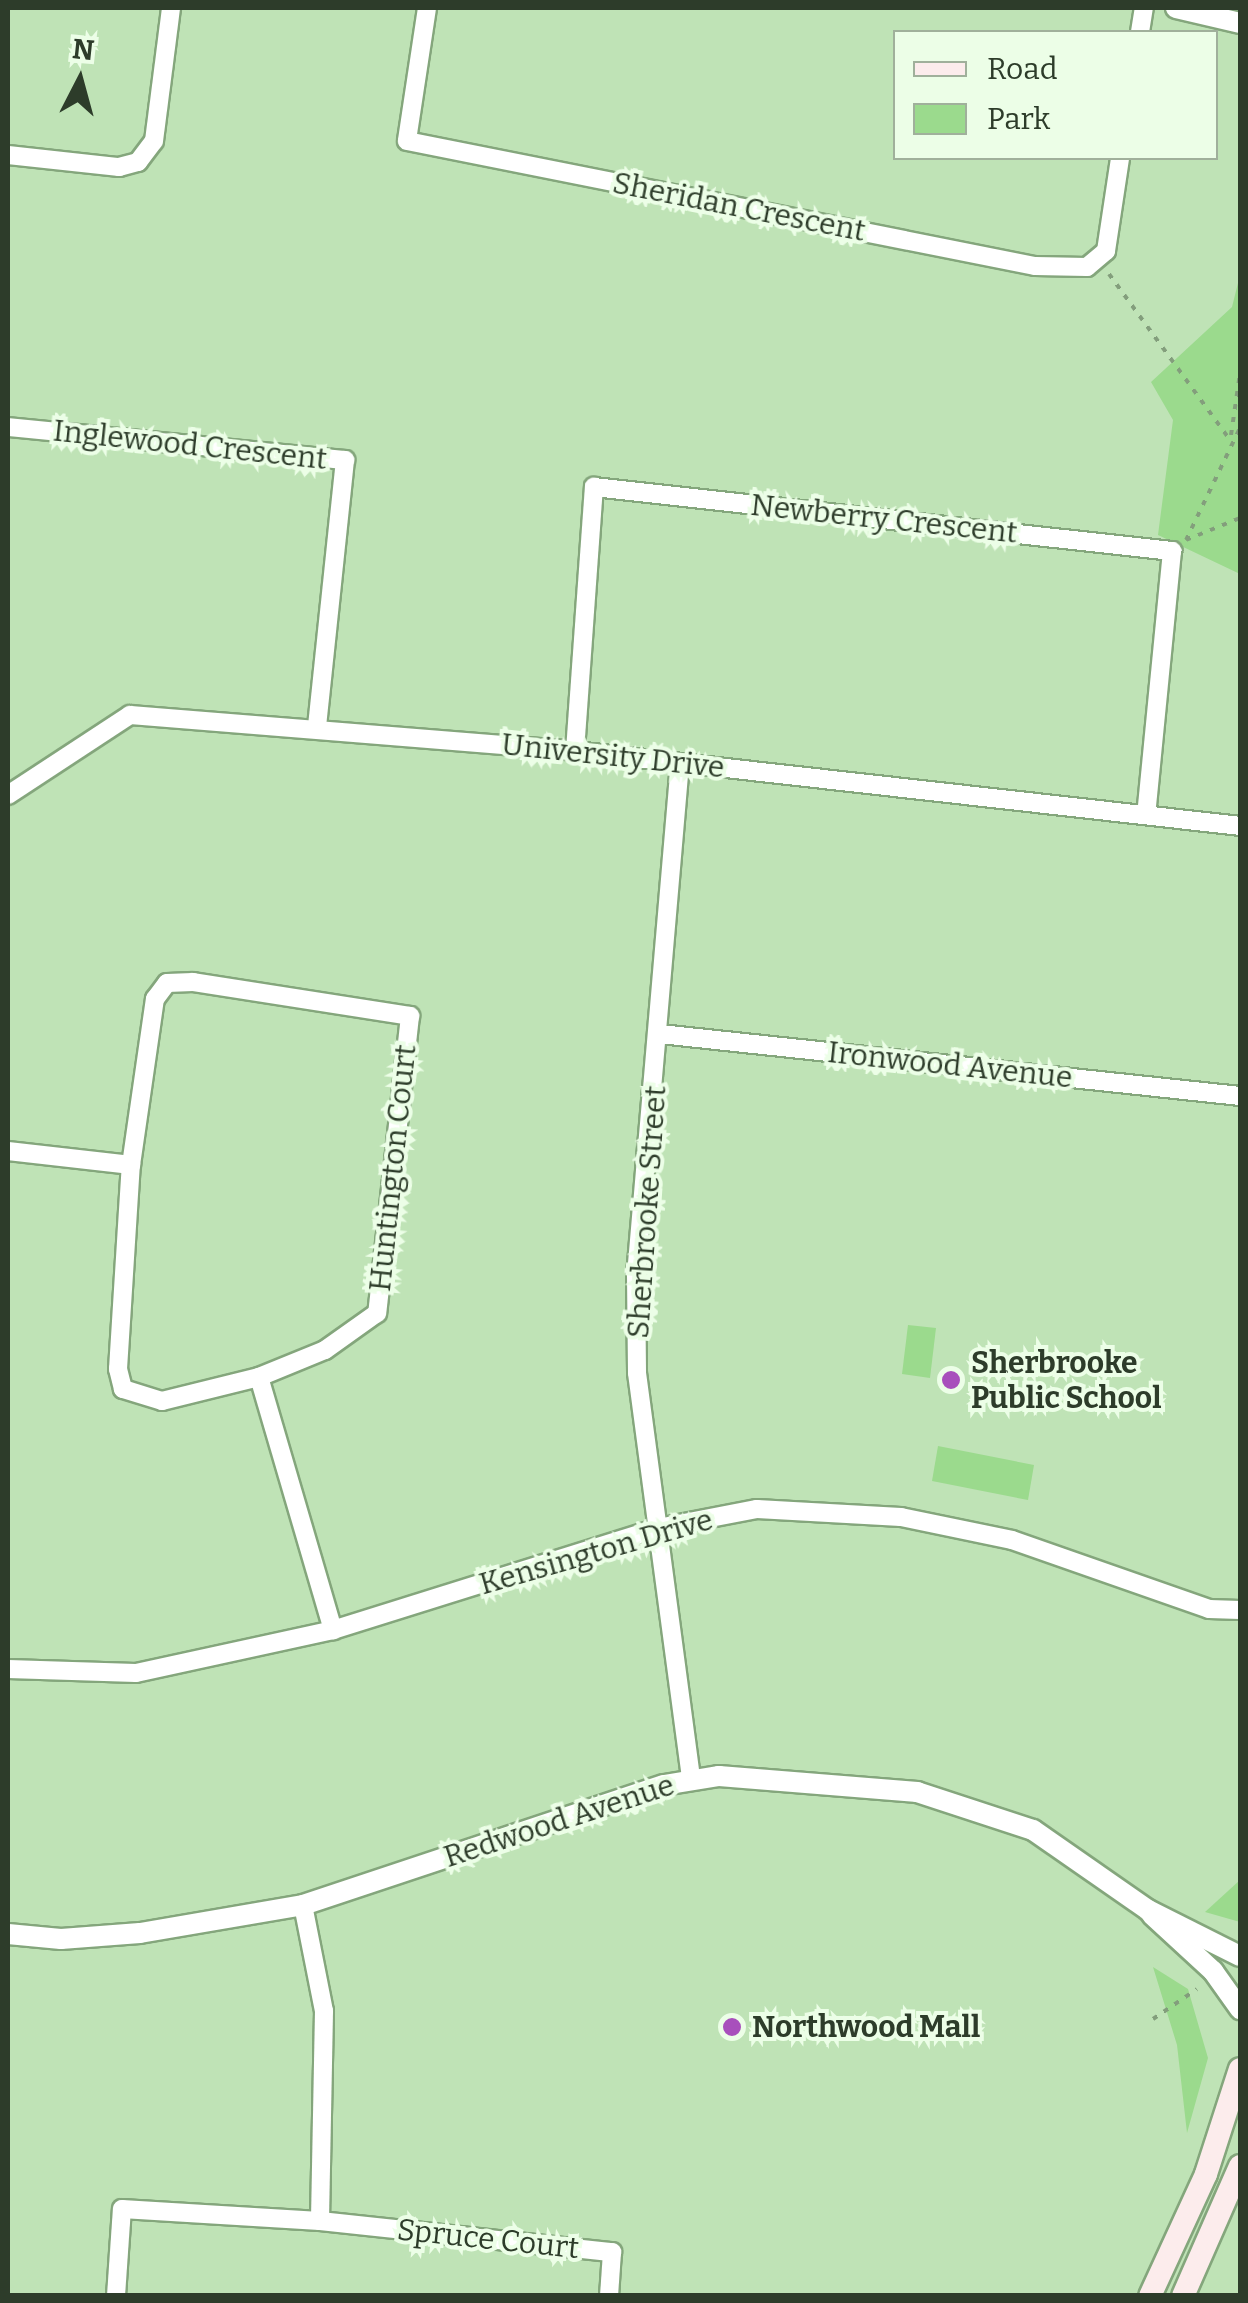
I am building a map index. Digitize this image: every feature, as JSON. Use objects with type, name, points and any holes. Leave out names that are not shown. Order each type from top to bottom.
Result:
[{"type":"main road","points":[[1150,2296],[1206,2174],[1240,2069]]},
{"type":"main road","points":[[1183,2296],[1240,2166]]},
{"type":"street","points":[[8,155],[119,167],[138,162],[154,141],[171,8]]},
{"type":"street","name":"Sheridan Crescent","points":[[428,8],[407,141],[1035,266],[1087,267],[1097,258]]},
{"type":"street","points":[[1176,8],[1240,24]]},
{"type":"street","points":[[1097,258],[1106,251],[1120,160]]},
{"type":"street","name":"Inglewood Crescent","points":[[8,426],[345,460],[317,726]]},
{"type":"street","name":"Newberry Crescent","points":[[574,751],[594,487],[1179,545]]},
{"type":"street","points":[[1146,815],[1179,545]]},
{"type":"street","name":"University Drive","points":[[10,788],[130,715],[317,726],[574,751],[1240,826]]},
{"type":"street","name":"Sherbrooke Street","points":[[680,763],[660,1034],[636,1275],[638,1374],[691,1778]]},
{"type":"street","name":"Huntington Court","points":[[168,983],[410,1016],[376,1313],[325,1350],[259,1377],[162,1401],[122,1390],[131,1165],[155,999],[168,983]]},
{"type":"street","name":"Ironwood Avenue","points":[[660,1034],[1240,1096]]},
{"type":"street","points":[[8,1152],[131,1165]]},
{"type":"street","points":[[259,1377],[332,1630]]},
{"type":"street","name":"Kensington Drive","points":[[8,1669],[136,1673],[332,1630],[658,1528],[757,1509],[901,1517],[1012,1540],[1208,1610],[1240,1610]]},
{"type":"street","name":"Redwood Avenue","points":[[8,1934],[61,1939],[140,1933],[303,1905],[691,1778],[809,1779],[917,1792],[1033,1830],[1148,1910],[1240,1956]]},
{"type":"street","points":[[303,1905],[324,2011],[320,2221]]},
{"type":"street","name":"Redwood Avenue","points":[[1148,1910],[1173,1941],[1213,1971],[1240,2009]]},
{"type":"street","name":"Spruce Court","points":[[116,2296],[122,2209],[320,2221],[612,2252],[609,2296]]},
{"type":"path","points":[[1097,258],[1230,440]]},
{"type":"path","points":[[1230,440],[1240,373]]},
{"type":"path","points":[[1179,545],[1230,440],[1240,428]]},
{"type":"path","points":[[1179,545],[1240,518]]},
{"type":"path","points":[[1153,2019],[1197,1989]]},
{"type":"green space","points":[[1240,275],[1240,574],[1158,535],[1173,420],[1151,382],[1232,307]]},
{"type":"green space","points":[[908,1325],[936,1328],[930,1378],[902,1374]]},
{"type":"green space","points":[[938,1446],[1034,1465],[1028,1500],[932,1481]]},
{"type":"green space","points":[[1240,1880],[1240,1922],[1205,1912]]},
{"type":"green space","points":[[1153,1967],[1188,1989],[1208,2058],[1187,2133],[1177,2045]]},
{"type":"place","name":"Sherbrooke Public School","points":[[951,1380]]},
{"type":"place","name":"Northwood Mall","points":[[732,2027]]}]
